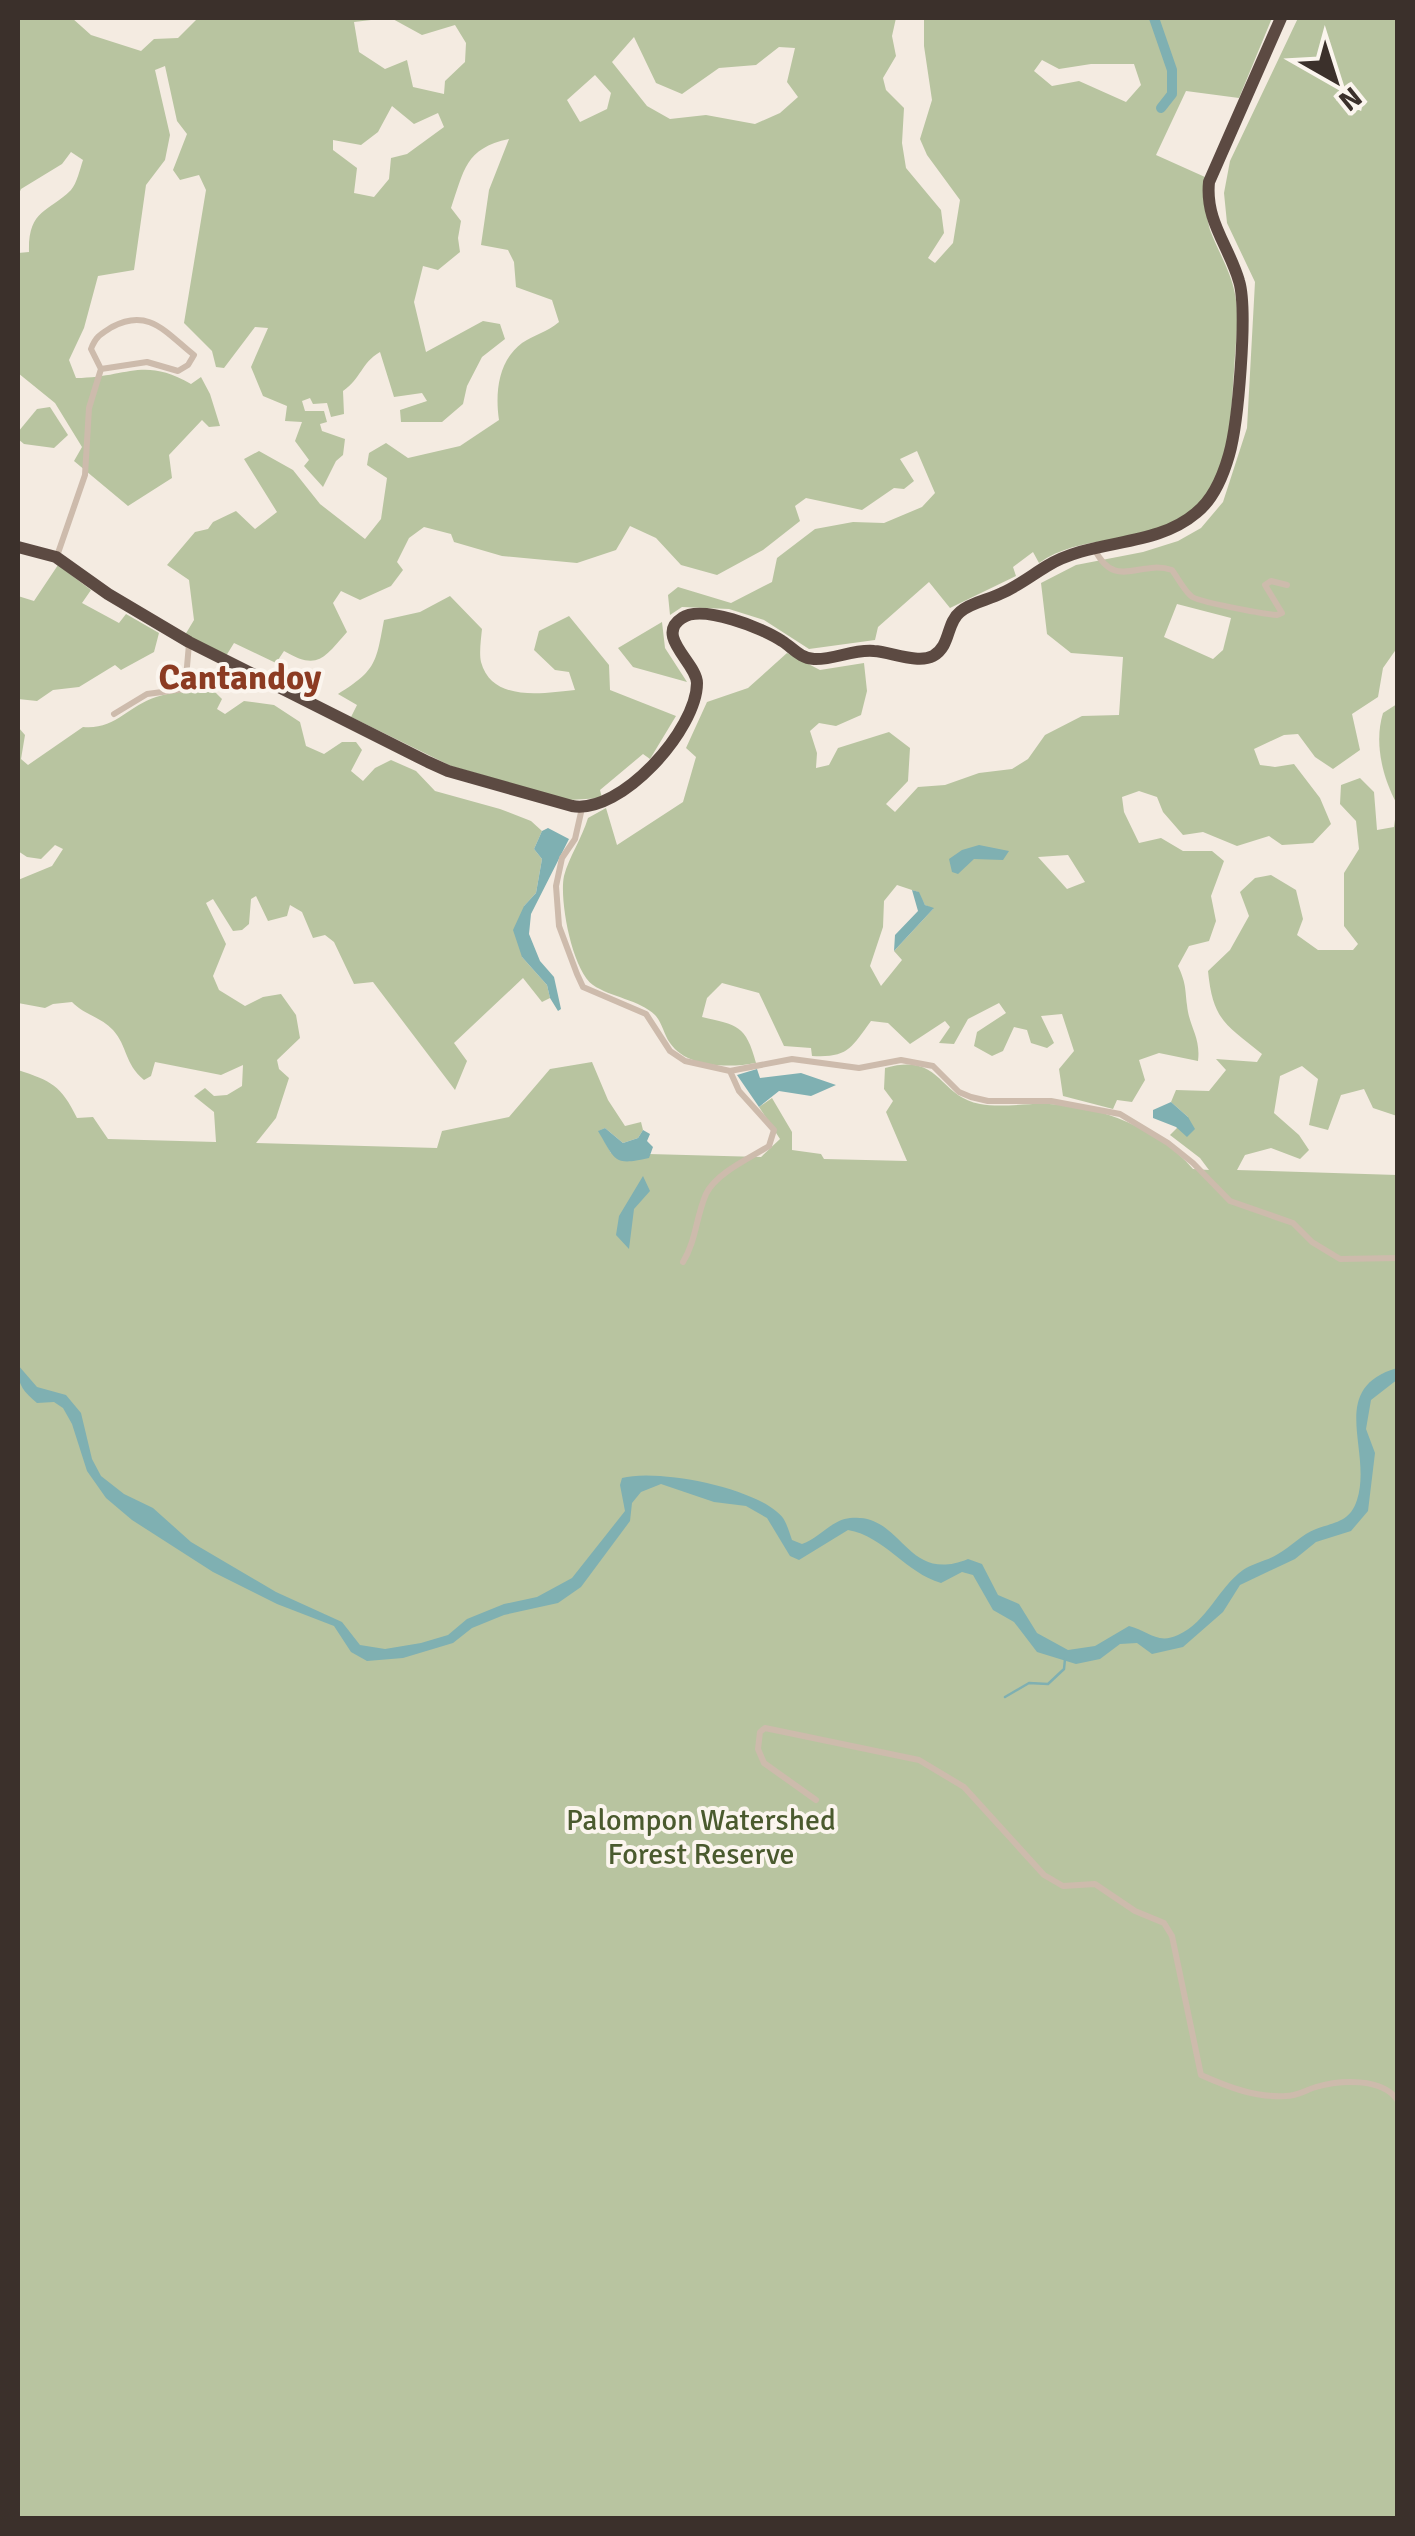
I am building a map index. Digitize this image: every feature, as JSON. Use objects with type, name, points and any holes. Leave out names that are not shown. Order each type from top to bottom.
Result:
[{"type":"highway","points":[[18,547],[56,557],[108,594],[189,642],[448,771],[582,808],[603,803],[626,791],[673,741],[698,684],[674,639],[675,624],[682,618],[700,614],[744,623],[780,639],[808,658],[822,659],[861,650],[928,658],[941,650],[952,621],[964,609],[1094,546],[1148,536],[1195,514],[1210,499],[1230,452],[1243,307],[1240,282],[1209,210],[1209,182],[1281,18]]},
{"type":"street","points":[[56,557],[85,474],[89,408],[100,369],[91,349],[96,336],[129,318],[151,320],[194,356],[178,370],[146,362],[100,369]]},
{"type":"street","points":[[1094,546],[1100,560],[1116,571],[1158,566],[1172,570],[1191,597],[1204,604],[1277,615],[1282,613],[1266,584],[1272,581],[1287,585]]},
{"type":"street","points":[[114,714],[147,694],[187,686],[189,642]]},
{"type":"street","points":[[582,808],[575,839],[558,871],[555,903],[559,926],[583,986],[646,1014],[670,1051],[685,1061],[730,1071],[792,1059],[859,1068],[901,1060],[933,1066],[959,1092],[970,1097],[1051,1102],[1120,1114],[1168,1142],[1230,1201],[1294,1223],[1312,1242],[1340,1260],[1398,1258]]},
{"type":"street","points":[[683,1262],[692,1248],[706,1195],[713,1185],[769,1146],[774,1138],[774,1130],[739,1091],[730,1071]]},
{"type":"street","points":[[816,1800],[764,1763],[758,1749],[760,1732],[765,1728],[918,1760],[964,1787],[1044,1875],[1064,1886],[1095,1884],[1136,1911],[1164,1923],[1172,1936],[1202,2076],[1229,2088],[1265,2096],[1290,2096],[1348,2081],[1378,2086],[1394,2094],[1398,2101]]},
{"type":"green space","points":[[18,18],[72,18],[91,35],[141,51],[154,39],[178,38],[195,18],[388,18],[354,22],[359,52],[385,69],[407,60],[413,87],[444,94],[445,81],[465,62],[466,43],[455,25],[422,35],[391,18],[896,18],[892,36],[896,56],[883,78],[886,90],[904,108],[902,143],[906,168],[941,210],[944,233],[928,258],[935,263],[953,243],[960,200],[920,139],[932,100],[924,18],[1272,18],[1239,98],[1186,91],[1156,155],[1205,177],[1210,230],[1235,294],[1237,332],[1231,413],[1224,455],[1208,492],[1195,508],[1160,529],[1089,543],[1039,563],[1033,552],[1013,567],[1016,576],[950,608],[929,582],[878,627],[875,640],[809,649],[764,620],[729,609],[682,607],[670,615],[668,595],[678,587],[731,603],[772,582],[777,558],[815,529],[853,522],[884,523],[922,507],[935,493],[917,451],[900,459],[914,481],[904,489],[894,488],[862,510],[806,498],[795,506],[800,521],[763,550],[717,575],[681,565],[656,538],[630,526],[616,550],[577,563],[502,556],[454,542],[451,534],[424,527],[409,538],[397,562],[403,570],[391,586],[360,600],[341,591],[333,603],[347,632],[320,659],[305,660],[284,651],[276,663],[234,643],[226,656],[185,635],[194,620],[189,580],[167,565],[195,532],[208,529],[213,522],[236,511],[255,529],[277,512],[244,459],[259,451],[293,470],[320,504],[365,539],[381,519],[387,478],[367,465],[369,453],[386,443],[408,458],[460,446],[499,420],[498,389],[508,359],[522,343],[559,322],[552,300],[516,287],[514,262],[508,250],[481,245],[489,190],[509,139],[483,148],[468,163],[451,208],[461,221],[460,252],[438,270],[423,266],[414,302],[426,352],[483,321],[500,324],[505,339],[482,357],[467,386],[463,404],[442,422],[401,422],[400,410],[427,401],[422,393],[394,397],[380,352],[343,391],[344,414],[331,417],[327,403],[313,404],[310,398],[302,401],[305,411],[324,411],[327,422],[320,424],[322,431],[345,439],[343,455],[323,487],[304,466],[309,460],[295,441],[302,422],[285,421],[287,406],[263,396],[251,367],[268,328],[255,327],[224,368],[216,367],[212,351],[184,323],[206,190],[199,175],[180,180],[173,170],[187,134],[177,121],[165,66],[155,70],[170,135],[165,160],[146,185],[134,270],[98,276],[84,328],[69,360],[76,378],[134,370],[160,371],[191,384],[201,377],[220,426],[209,427],[202,420],[169,455],[172,478],[128,506],[74,461],[82,447],[55,403],[18,373],[18,253],[29,252],[36,220],[71,190],[83,160],[71,152],[62,164],[21,189],[18,196]],"holes":[[[634,37],[656,83],[682,94],[719,68],[756,65],[779,47],[795,48],[787,82],[798,97],[780,113],[755,124],[706,115],[670,119],[647,106],[612,62]],[[1042,60],[1059,69],[1134,64],[1141,85],[1126,102],[1079,81],[1052,86],[1034,71]],[[595,75],[611,93],[607,109],[580,122],[567,100]],[[392,106],[414,124],[438,113],[444,127],[407,154],[391,158],[389,179],[374,197],[354,193],[357,168],[333,150],[333,140],[361,145],[378,132]]]},
{"type":"green space","points":[[1298,18],[1397,18],[1397,648],[1383,668],[1378,697],[1352,714],[1360,750],[1333,769],[1315,757],[1298,734],[1284,735],[1254,749],[1260,765],[1294,764],[1320,798],[1331,824],[1313,843],[1282,845],[1269,836],[1237,846],[1203,832],[1183,835],[1163,812],[1157,797],[1139,791],[1122,797],[1124,812],[1139,843],[1161,838],[1183,851],[1212,851],[1224,861],[1211,896],[1216,921],[1209,941],[1189,946],[1178,966],[1198,1045],[1198,1061],[1159,1053],[1139,1060],[1145,1080],[1132,1102],[1117,1100],[1113,1109],[1063,1096],[1059,1069],[1074,1051],[1062,1014],[1041,1016],[1054,1043],[1047,1048],[1031,1043],[1027,1030],[1014,1027],[1003,1051],[992,1056],[974,1046],[977,1032],[1006,1013],[999,1003],[968,1019],[954,1044],[939,1043],[950,1027],[945,1021],[910,1044],[888,1023],[871,1021],[848,1049],[834,1055],[812,1056],[811,1048],[784,1046],[759,993],[722,983],[707,998],[702,1017],[724,1022],[744,1034],[756,1063],[734,1066],[698,1062],[677,1051],[655,1015],[593,985],[573,950],[565,917],[564,876],[588,818],[606,808],[617,845],[683,802],[696,757],[686,748],[707,702],[748,688],[787,653],[820,670],[864,663],[867,691],[861,715],[836,726],[819,723],[810,731],[817,753],[816,768],[829,765],[838,748],[889,732],[910,748],[908,781],[886,804],[895,812],[918,787],[945,785],[979,773],[1012,769],[1028,759],[1045,735],[1082,716],[1119,715],[1123,657],[1071,653],[1047,634],[1041,583],[1076,565],[1178,541],[1201,528],[1223,502],[1247,428],[1255,282],[1227,223],[1224,193],[1230,161]],"holes":[[[1177,604],[1231,618],[1223,650],[1213,659],[1164,637]],[[1068,855],[1085,882],[1067,889],[1038,857]],[[897,885],[918,892],[925,905],[933,909],[894,951],[902,960],[881,986],[870,966],[883,927],[884,901]]]},
{"type":"green space","points":[[50,407],[68,435],[54,448],[24,444],[18,439],[18,432],[37,409]]},
{"type":"green space","points":[[58,565],[91,590],[82,603],[119,623],[126,614],[159,633],[154,652],[121,670],[115,665],[79,687],[53,690],[37,701],[18,699],[18,596],[34,601]]},
{"type":"green space","points":[[450,596],[482,629],[481,662],[487,675],[507,690],[575,690],[569,672],[555,670],[534,650],[539,631],[569,616],[609,665],[610,690],[676,716],[650,759],[643,754],[600,790],[602,798],[569,800],[451,766],[351,717],[357,705],[338,694],[373,664],[384,620],[420,612]]},
{"type":"green space","points":[[662,622],[665,648],[687,682],[633,667],[618,648]]},
{"type":"green space","name":"Palompon Watershed Forest Reserve","points":[[212,689],[222,699],[217,709],[225,714],[244,701],[274,705],[300,722],[306,746],[324,754],[342,742],[356,742],[362,750],[351,771],[363,781],[375,768],[391,760],[416,771],[435,791],[500,809],[531,821],[542,831],[534,849],[542,859],[536,893],[524,906],[522,957],[547,985],[550,998],[542,1002],[523,978],[454,1043],[467,1061],[455,1090],[373,982],[354,984],[334,942],[325,935],[313,938],[302,912],[290,905],[287,916],[268,921],[256,896],[251,899],[249,924],[233,931],[213,899],[206,903],[226,944],[213,976],[219,990],[245,1006],[281,994],[296,1015],[300,1038],[277,1060],[279,1069],[289,1078],[276,1118],[256,1143],[437,1148],[442,1131],[509,1117],[550,1069],[592,1062],[608,1100],[625,1126],[641,1122],[643,1130],[638,1138],[623,1143],[605,1128],[599,1131],[611,1153],[761,1157],[780,1139],[759,1107],[772,1098],[792,1132],[792,1150],[821,1154],[824,1159],[907,1161],[886,1112],[893,1101],[884,1089],[885,1068],[904,1065],[929,1070],[955,1093],[980,1104],[1068,1105],[1108,1115],[1164,1143],[1193,1169],[1209,1170],[1170,1135],[1188,1117],[1171,1102],[1176,1090],[1209,1091],[1226,1070],[1216,1059],[1257,1062],[1262,1054],[1224,1021],[1210,988],[1208,971],[1230,950],[1249,916],[1240,892],[1255,878],[1271,875],[1296,890],[1303,919],[1297,935],[1318,950],[1353,950],[1358,944],[1344,926],[1344,873],[1359,849],[1356,821],[1340,804],[1341,785],[1360,778],[1374,792],[1377,830],[1394,827],[1397,804],[1397,1116],[1373,1108],[1364,1089],[1341,1095],[1328,1130],[1309,1125],[1318,1079],[1302,1066],[1280,1076],[1274,1113],[1299,1135],[1309,1150],[1300,1159],[1271,1148],[1245,1155],[1237,1170],[1397,1175],[1397,2518],[18,2518],[18,1070],[54,1086],[77,1118],[93,1117],[108,1139],[216,1142],[214,1112],[194,1096],[205,1088],[214,1096],[227,1095],[242,1086],[243,1065],[221,1075],[155,1062],[151,1076],[144,1080],[113,1030],[72,1002],[45,1008],[18,1003],[18,880],[52,866],[63,849],[55,845],[41,859],[18,851],[18,727],[25,735],[21,759],[28,765],[83,727],[104,725],[156,697]]},
{"type":"green space","points":[[1397,704],[1397,804],[1384,771],[1379,736],[1383,713]]},
{"type":"water","points":[[548,828],[569,839],[531,914],[529,934],[540,961],[554,977],[561,1009],[558,1011],[547,985],[522,957],[513,930],[524,906],[536,893],[542,859],[534,849],[542,831]]},
{"type":"water","points":[[979,845],[1009,851],[1003,860],[974,859],[958,874],[952,872],[949,859]]},
{"type":"water","points":[[912,890],[919,892],[925,905],[934,908],[894,951],[895,935],[918,911]]},
{"type":"water","points":[[757,1069],[760,1078],[801,1073],[836,1085],[811,1096],[779,1091],[759,1107],[737,1075]]},
{"type":"water","points":[[1171,1102],[1195,1129],[1187,1137],[1176,1127],[1153,1118],[1153,1110]]},
{"type":"water","points":[[605,1128],[623,1143],[638,1138],[643,1130],[650,1134],[647,1141],[653,1147],[649,1158],[617,1159],[598,1131]]},
{"type":"water","points":[[643,1176],[650,1191],[634,1209],[629,1249],[616,1235],[619,1216]]},
{"type":"water","points":[[18,1365],[37,1387],[66,1395],[81,1413],[92,1459],[101,1476],[124,1494],[153,1508],[191,1542],[276,1592],[342,1622],[360,1645],[385,1649],[448,1635],[467,1619],[504,1604],[537,1597],[572,1578],[625,1511],[622,1478],[638,1476],[682,1478],[753,1498],[783,1518],[792,1540],[802,1544],[843,1519],[868,1519],[930,1563],[968,1559],[982,1564],[998,1595],[1019,1604],[1037,1633],[1068,1650],[1095,1646],[1129,1626],[1158,1638],[1171,1638],[1197,1622],[1243,1570],[1350,1513],[1360,1481],[1357,1406],[1363,1390],[1376,1378],[1397,1368],[1398,1379],[1371,1400],[1366,1429],[1375,1453],[1368,1511],[1351,1531],[1316,1542],[1295,1559],[1240,1585],[1223,1612],[1183,1647],[1152,1654],[1137,1643],[1120,1644],[1100,1659],[1076,1664],[1037,1652],[1014,1622],[993,1610],[973,1575],[962,1572],[941,1583],[873,1539],[848,1530],[799,1560],[790,1556],[767,1518],[746,1506],[714,1502],[661,1484],[641,1492],[632,1503],[630,1521],[581,1587],[558,1603],[504,1615],[472,1628],[453,1643],[403,1658],[367,1661],[351,1652],[334,1626],[277,1604],[213,1572],[132,1520],[106,1498],[87,1471],[63,1408],[54,1402],[37,1403],[32,1399],[20,1382]]},
{"type":"waterway","points":[[1154,18],[1172,70],[1172,94],[1161,108]]},
{"type":"waterway","points":[[1005,1697],[1029,1683],[1048,1684],[1064,1669],[1065,1659]]},
{"type":"district","name":"Cantandoy","points":[[240,677]]}]
